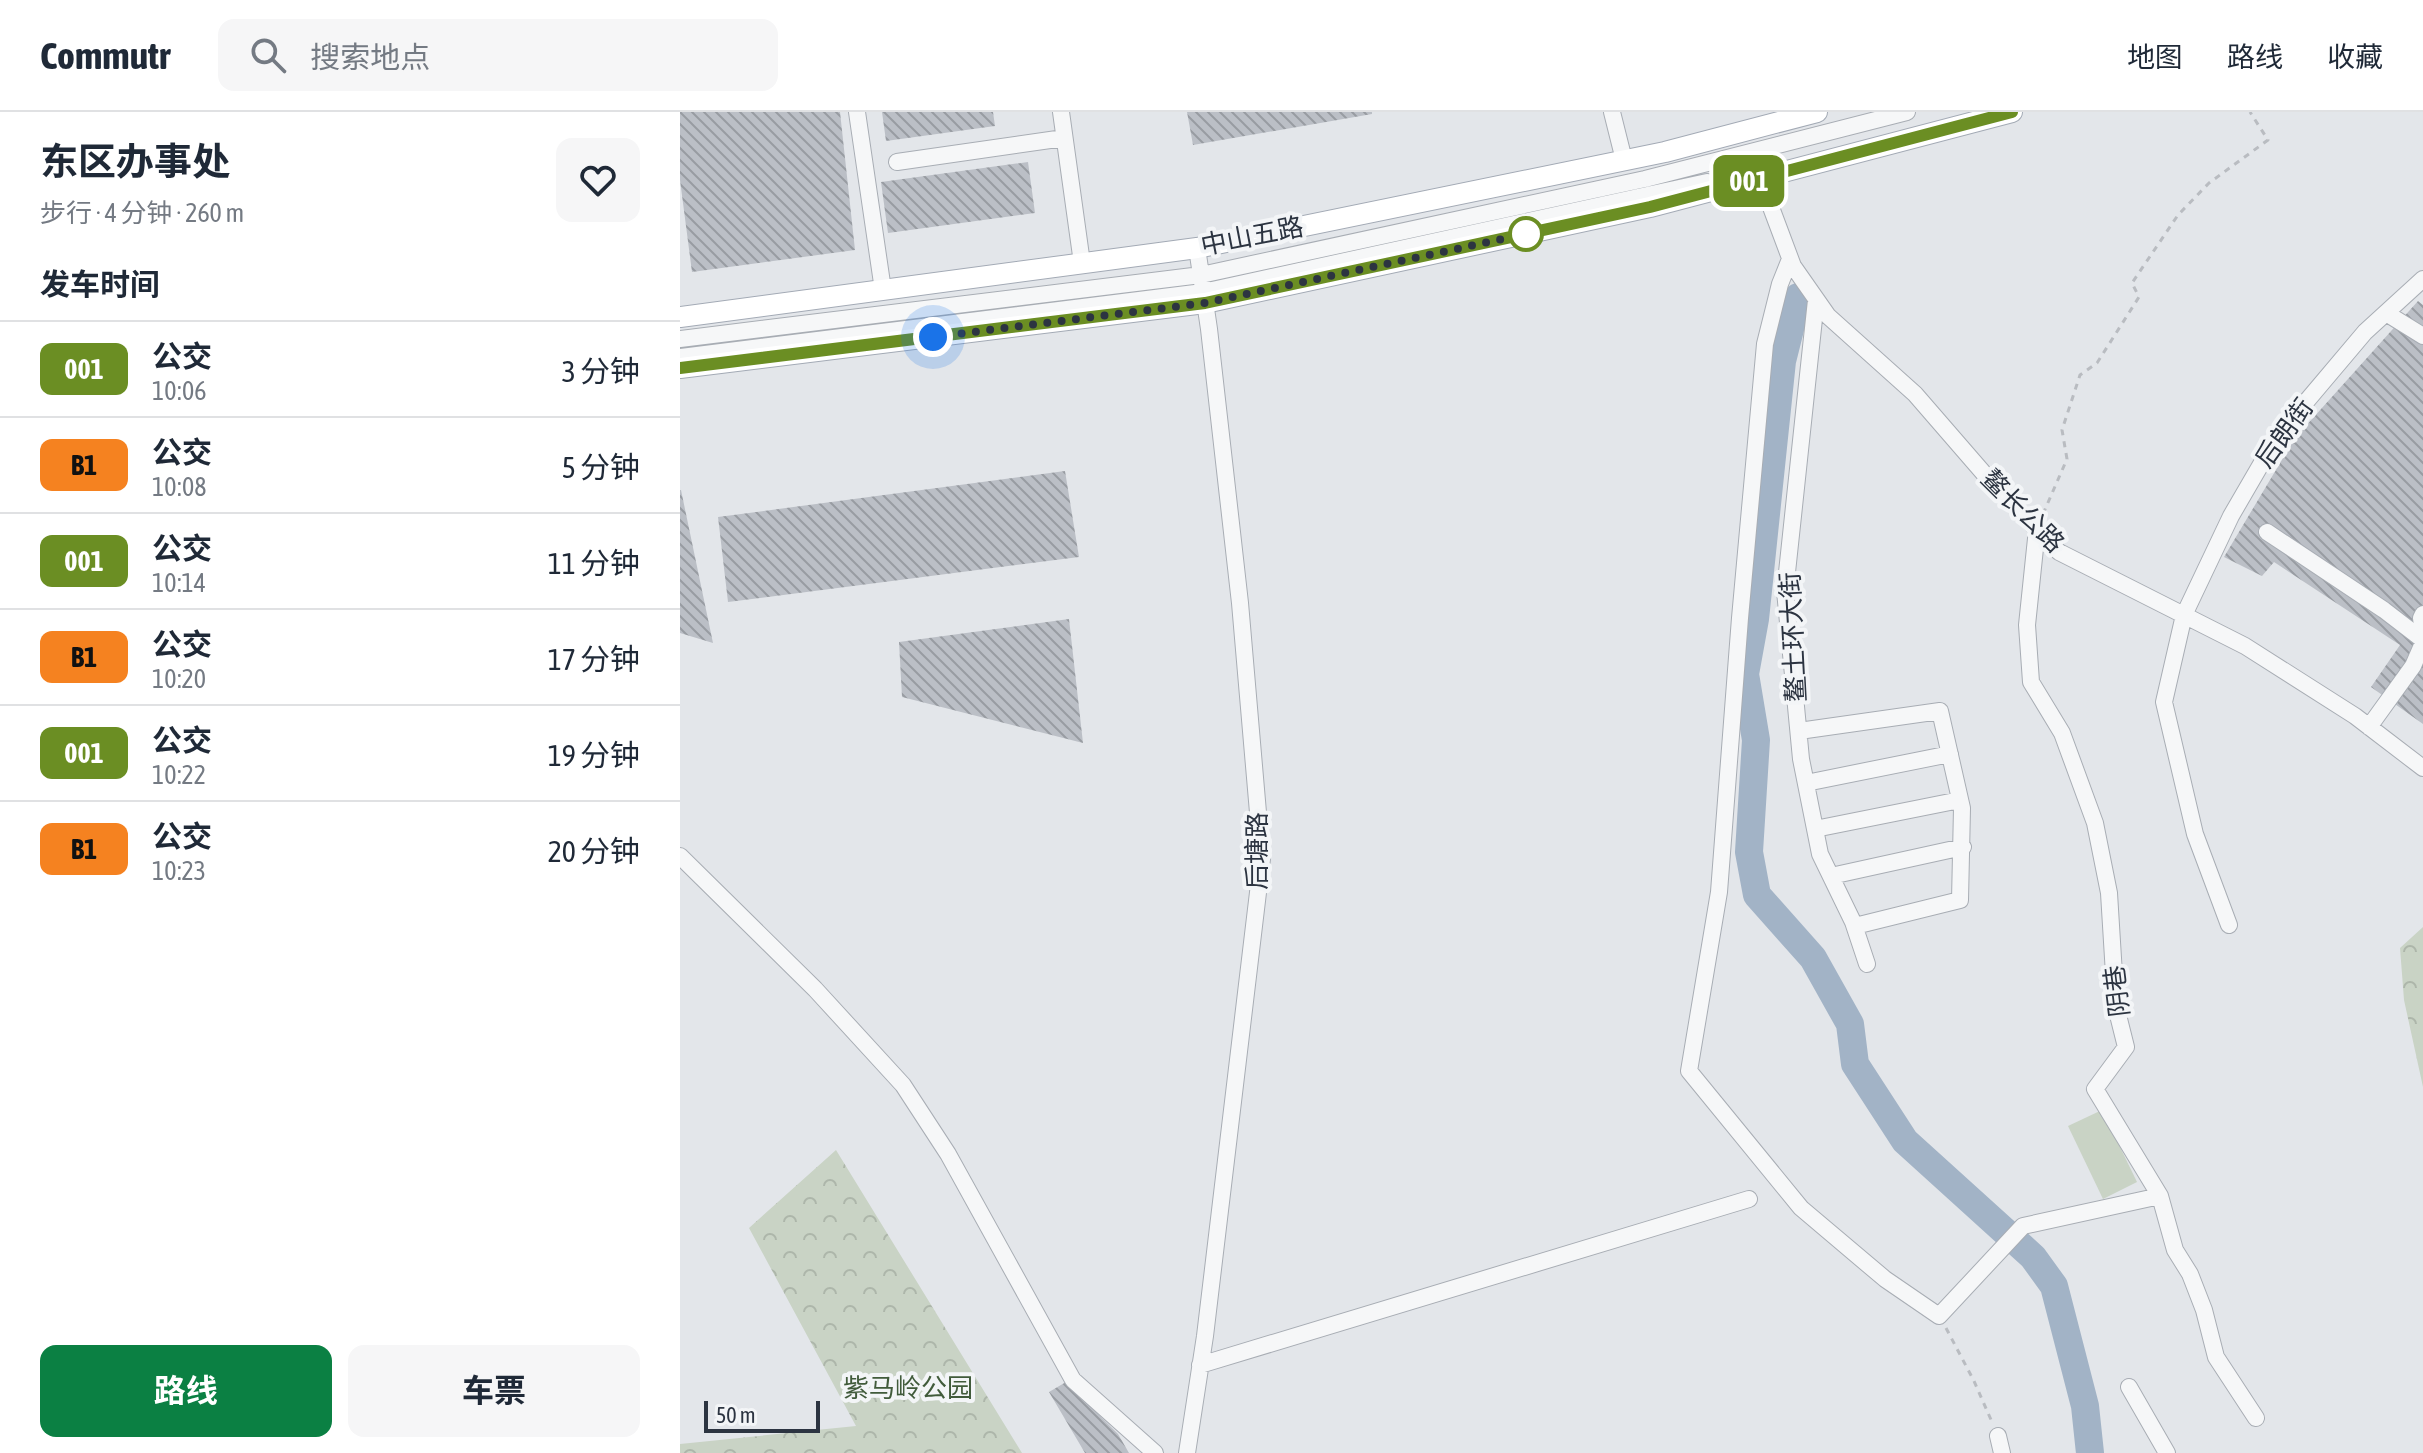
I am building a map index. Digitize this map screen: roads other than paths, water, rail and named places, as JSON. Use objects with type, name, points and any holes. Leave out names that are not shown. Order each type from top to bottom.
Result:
[{"type":"main road","name":"中山五路","points":[[680,317],[1197,248],[1624,160],[1814,112]]},
{"type":"main road","points":[[680,368],[1204,298],[1650,207],[2012,112]]},
{"type":"street","points":[[857,112],[883,290]]},
{"type":"street","points":[[1061,112],[1082,263]]},
{"type":"street","points":[[1612,112],[1624,160]]},
{"type":"street","points":[[680,339],[1201,275],[1645,179],[1907,112]]},
{"type":"street","points":[[680,357],[1204,298],[1649,196],[1975,112]]},
{"type":"street","points":[[897,162],[1064,138]]},
{"type":"street","name":"鳌长公路","points":[[1760,178],[1793,266],[1828,316],[1915,394],[1993,484],[2059,552],[2245,646],[2369,727],[2423,768]]},
{"type":"street","name":"后塘路","points":[[1187,1453],[1262,859],[1240,603],[1197,248]]},
{"type":"street","points":[[1790,259],[1780,284],[1765,344],[1719,892],[1689,1071],[1801,1208],[1885,1279],[1939,1316],[2023,1226],[2160,1196]]},
{"type":"street","name":"后朗街","points":[[2229,925],[2195,834],[2164,702],[2184,615],[2231,516],[2278,435],[2365,332],[2423,279]]},
{"type":"street","name":"鳌土环大街","points":[[1816,300],[1785,591],[1799,731],[1820,854],[1855,926],[1867,964]]},
{"type":"street","points":[[2386,313],[2423,336]]},
{"type":"street","name":"阴巷","points":[[2037,529],[2027,625],[2031,682],[2062,733],[2095,823],[2109,893],[2116,1007],[2126,1047],[2095,1089],[2160,1196],[2175,1250],[2190,1274],[2204,1310],[2216,1357],[2256,1418]]},
{"type":"street","points":[[2267,532],[2384,610],[2423,641],[2413,666],[2369,727]]},
{"type":"street","points":[[2423,614],[2423,633]]},
{"type":"street","points":[[1799,731],[1940,711],[1960,800],[1963,847],[1960,900],[1855,926]]},
{"type":"street","points":[[1806,783],[1950,754]]},
{"type":"street","points":[[1815,829],[1960,800]]},
{"type":"street","points":[[1831,876],[1963,847]]},
{"type":"street","points":[[680,856],[815,989],[903,1085],[948,1154],[1073,1380],[1155,1453]]},
{"type":"street","points":[[1200,1365],[1749,1199]]},
{"type":"street","points":[[2129,1387],[2167,1453]]},
{"type":"waterway","points":[[1798,297],[1782,361],[1755,619],[1745,674],[1756,740],[1749,852],[1757,895],[1813,958],[1850,1024],[1855,1064],[1905,1141],[2033,1257],[2054,1286],[2085,1406],[2090,1453]]},
{"type":"park label","name":"紫马岭公园","points":[[908,1388]]}]
